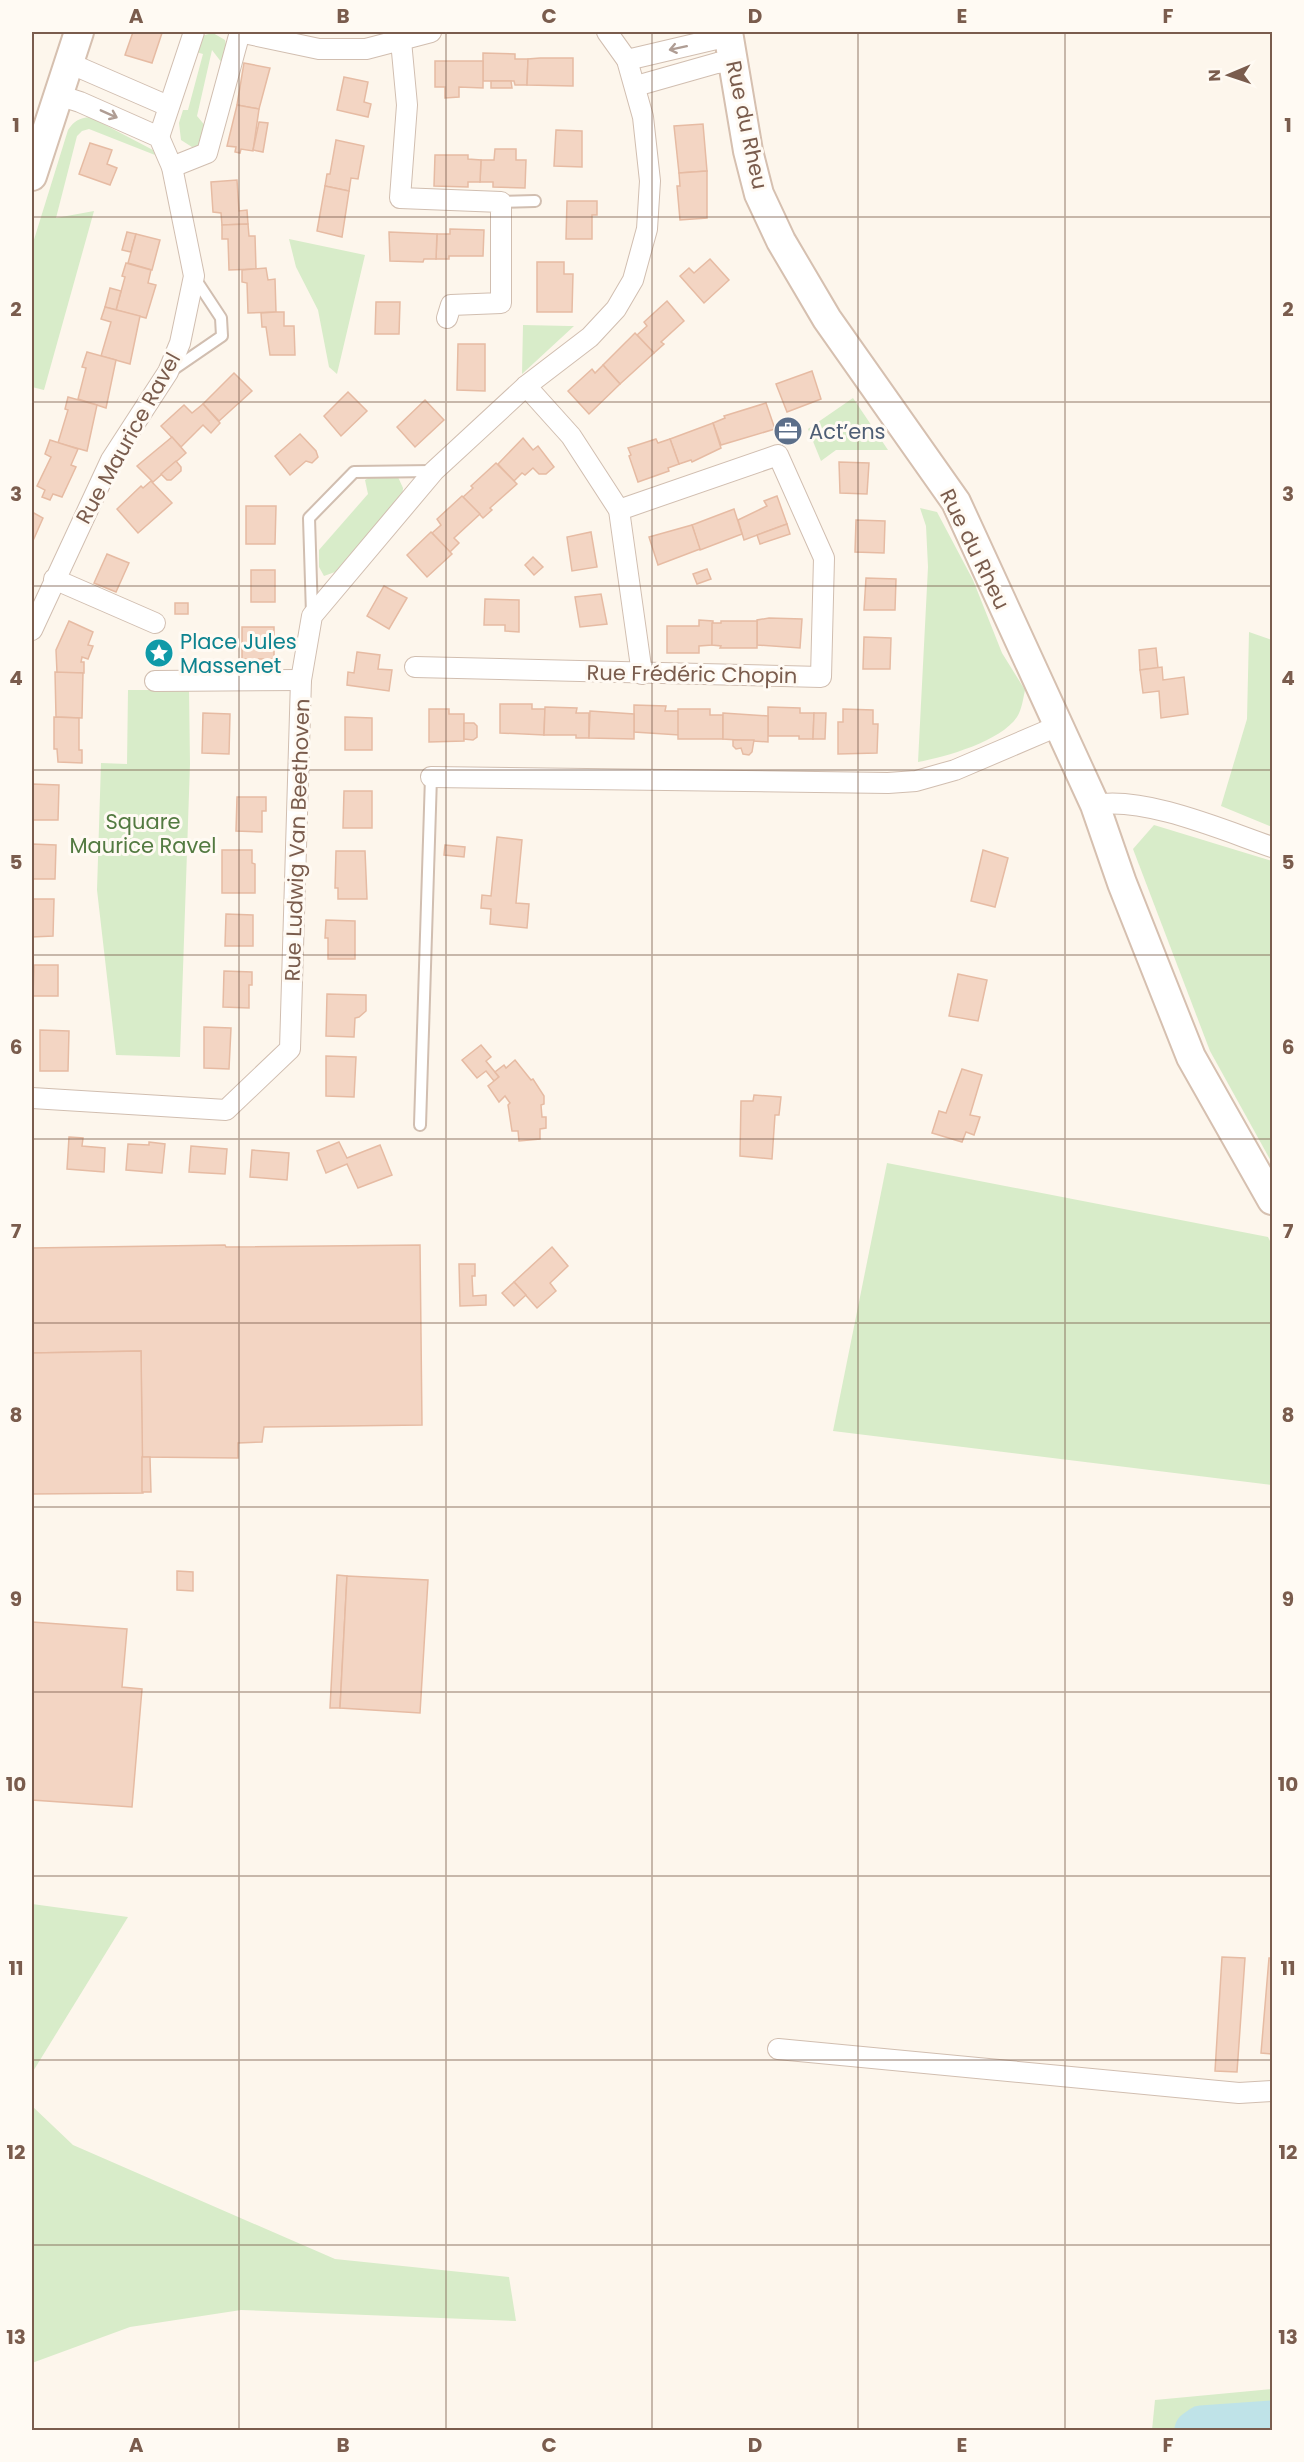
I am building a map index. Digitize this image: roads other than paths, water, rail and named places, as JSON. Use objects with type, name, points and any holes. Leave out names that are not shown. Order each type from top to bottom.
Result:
[{"type":"street","points":[[32,176],[79,32]]},
{"type":"street","points":[[58,95],[159,136],[194,32]]},
{"type":"street","points":[[172,167],[207,153],[240,32],[319,49],[366,49],[431,32]]},
{"type":"street","points":[[312,616],[434,471],[526,386],[590,337],[616,309],[633,280],[647,229],[650,181],[643,117],[636,86],[627,60],[607,32]]},
{"type":"street","points":[[401,41],[407,105],[400,198],[501,202],[501,303],[452,305],[447,318]]},
{"type":"street","points":[[627,60],[730,43]]},
{"type":"street","points":[[636,86],[730,43]]},
{"type":"street","name":"Rue du Rheu","points":[[730,43],[748,151],[757,183],[781,241],[827,319],[956,502],[1095,805],[1122,883],[1191,1057],[1272,1200]]},
{"type":"street","points":[[69,63],[168,106]]},
{"type":"street","name":"Rue Maurice Ravel","points":[[32,630],[111,460],[168,372],[180,343],[194,276],[172,167],[159,136]]},
{"type":"street","points":[[526,386],[571,436],[619,510],[642,674]]},
{"type":"street","name":"Rue Frédéric Chopin","points":[[415,667],[821,677],[824,558],[778,455],[619,510]]},
{"type":"street","points":[[54,579],[155,623]]},
{"type":"street","name":"Rue Ludwig Van Beethoven","points":[[32,1098],[226,1110],[290,1049],[302,680],[312,616]]},
{"type":"street","points":[[155,681],[302,680]]},
{"type":"street","points":[[430,777],[864,783],[916,781],[955,770],[1058,726]]},
{"type":"street","points":[[1095,805],[1109,802],[1159,810],[1272,847]]},
{"type":"street","points":[[778,2049],[1239,2093],[1272,2091]]},
{"type":"lane","points":[[501,202],[535,201]]},
{"type":"lane","points":[[168,372],[222,336],[220,318],[194,276]]},
{"type":"lane","points":[[312,616],[309,518],[354,472],[434,471]]},
{"type":"lane","points":[[420,1125],[430,777]]},
{"type":"waterway","points":[[1194,2430],[1201,2425],[1272,2420]]},
{"type":"place","name":"Act’ens","points":[[788,431]]},
{"type":"place","name":"Place Jules Massenet","points":[[159,653]]},
{"type":"park label","name":"Square Maurice Ravel","points":[[143,833]]}]
